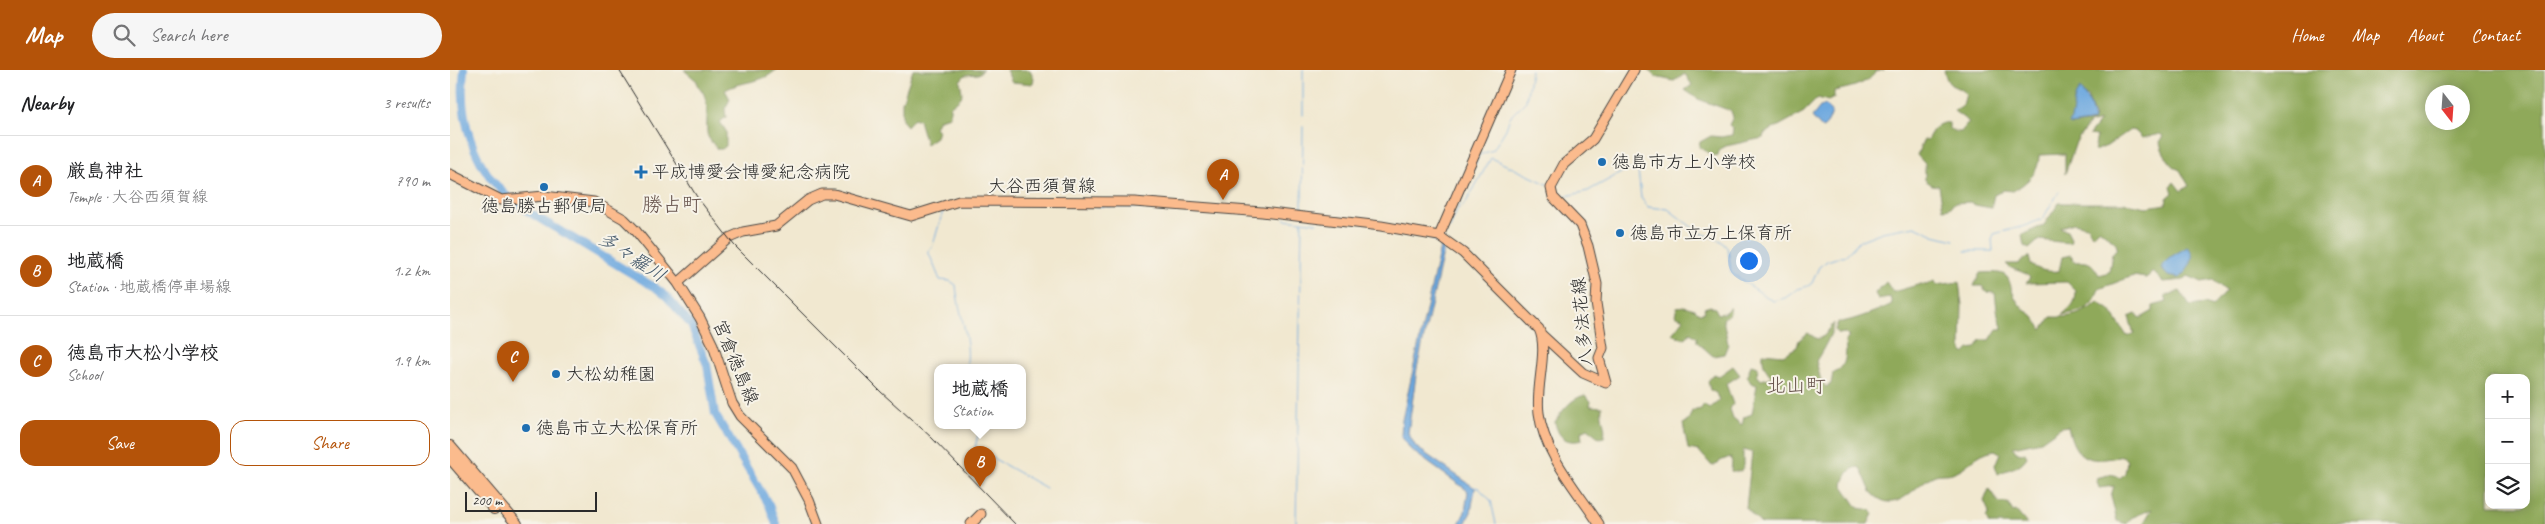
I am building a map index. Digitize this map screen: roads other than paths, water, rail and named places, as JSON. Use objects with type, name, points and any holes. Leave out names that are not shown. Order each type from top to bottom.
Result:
[{"type":"highway","points":[[450,446],[517,524]]},
{"type":"highway","points":[[450,458],[509,524]]},
{"type":"main road","points":[[1439,236],[1511,70]]},
{"type":"main road","name":"八多法花線","points":[[1439,236],[1463,253],[1533,320],[1542,336],[1583,373],[1606,383],[1599,358],[1603,348],[1596,303],[1596,275],[1588,246],[1580,225],[1553,197],[1551,188],[1564,164],[1593,139],[1634,70]]},
{"type":"main road","name":"宮倉徳島線","points":[[450,174],[495,198],[519,200],[544,196],[583,199],[601,206],[624,219],[678,283],[707,332],[732,403],[740,416],[792,468],[809,500],[818,524]]},
{"type":"main road","name":"大谷西須賀線","points":[[678,283],[729,238],[743,232],[776,226],[808,200],[828,194],[911,216],[959,201],[1134,202],[1236,209],[1381,226],[1439,236]]},
{"type":"main road","points":[[1542,336],[1538,392],[1539,413],[1544,433],[1556,458],[1599,524]]},
{"type":"main road","points":[[971,524],[981,514]]},
{"type":"water","points":[[2080,89],[2090,104],[2094,121],[2072,125],[2069,124],[2075,97]]},
{"type":"water","points":[[1825,105],[1832,111],[1828,123],[1822,128],[1812,117],[1820,107]]},
{"type":"water","points":[[1441,243],[1445,244],[1417,368],[1408,433],[1416,447],[1475,488],[1471,512],[1465,524],[1459,524],[1465,512],[1468,491],[1411,450],[1401,436],[1402,420]]},
{"type":"water","points":[[2187,247],[2192,254],[2189,267],[2179,278],[2168,276],[2161,268],[2163,264]]},
{"type":"waterway","name":"多々羅川","points":[[464,70],[463,105],[466,123],[477,156],[496,185],[509,198],[531,214],[656,288],[666,296],[691,325],[707,365],[715,414],[769,505],[776,524]]},
{"type":"waterway","points":[[1303,70],[1303,115]]},
{"type":"waterway","points":[[1450,228],[1479,155],[1493,150],[1506,129],[1510,117],[1526,101],[1531,70]]},
{"type":"waterway","points":[[1302,212],[1303,126]]},
{"type":"waterway","points":[[1460,208],[1465,204],[1491,158],[1547,184]]},
{"type":"waterway","points":[[1558,198],[1588,191],[1626,170],[1638,170],[1641,198],[1648,207],[1668,209],[1698,232],[1721,241],[1728,249],[1731,273],[1773,301],[1785,298],[1798,289],[1808,286],[1812,283],[1819,267],[1827,261],[1846,255],[1859,241],[1882,232],[1915,226],[1934,235],[1954,240]]},
{"type":"waterway","points":[[1965,251],[1993,251],[1992,239],[1994,234],[2028,225],[2043,218],[2059,192]]},
{"type":"waterway","points":[[1096,206],[1181,210]]},
{"type":"waterway","points":[[945,210],[943,211],[933,245],[928,251],[940,280],[950,281],[956,285],[966,337],[966,364]]},
{"type":"waterway","points":[[1285,219],[1318,223]]},
{"type":"waterway","points":[[1296,524],[1302,221]]},
{"type":"waterway","points":[[1431,239],[1441,244]]},
{"type":"waterway","points":[[979,429],[975,448],[1046,488]]},
{"type":"waterway","points":[[1473,487],[1479,488],[1491,501],[1496,524]]},
{"type":"railway","points":[[619,70],[697,197],[734,245],[881,392],[931,437],[1015,524]]},
{"type":"place","name":"徳島市方上小学校","points":[[1602,162]]},
{"type":"place","name":"平成博愛会博愛紀念病院","points":[[641,172]]},
{"type":"place","name":"徳島勝占郵便局","points":[[544,187]]},
{"type":"place","name":"厳島神社","points":[[1223,200]]},
{"type":"place","name":"徳島市立方上保育所","points":[[1620,233]]},
{"type":"place","name":"大松幼稚園","points":[[556,374]]},
{"type":"place","name":"徳島市大松小学校","points":[[513,382]]},
{"type":"place","name":"徳島市立大松保育所","points":[[526,428]]},
{"type":"place","name":"地蔵橋","points":[[980,487]]},
{"type":"district","name":"勝占町","points":[[672,204]]},
{"type":"district","name":"北山町","points":[[1796,385]]}]
